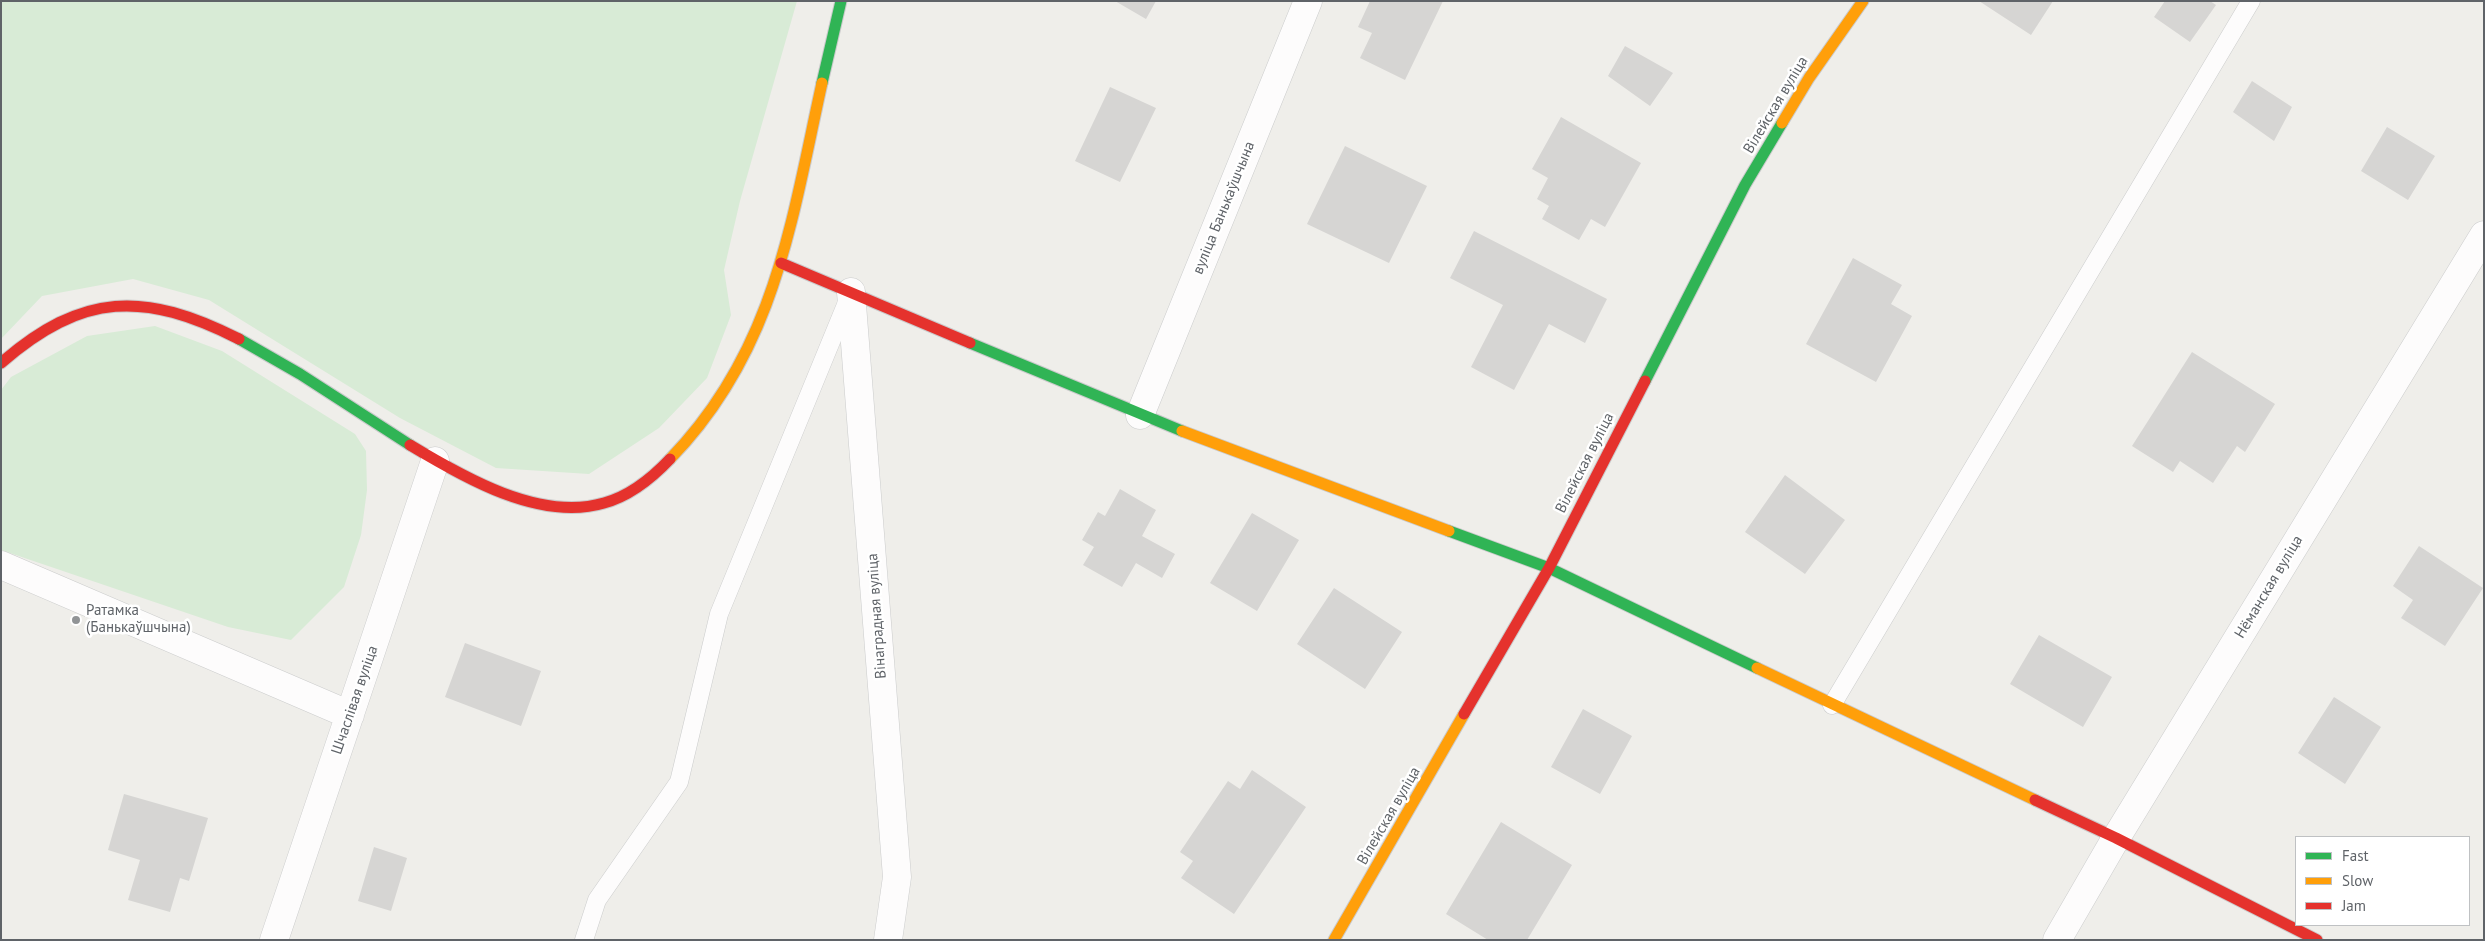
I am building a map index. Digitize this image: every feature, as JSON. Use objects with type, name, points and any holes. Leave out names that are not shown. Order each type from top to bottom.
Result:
[{"type":"street","points":[[1,363],[26,340],[64,317],[110,306],[151,306],[201,319],[260,350],[435,461],[493,491],[542,505],[573,507],[609,502],[642,484],[679,451],[709,414],[740,364],[763,318],[782,263],[841,1]]},
{"type":"street","name":"вуліца Банькаўшчына","points":[[1140,415],[1308,1]]},
{"type":"street","name":"Вілейская вуліца","points":[[1334,940],[1548,568],[1745,185],[1809,78],[1863,1]]},
{"type":"street","name":"Нёманская вуліца","points":[[2057,940],[2116,838],[2484,235]]},
{"type":"street","points":[[782,263],[1140,415],[1548,568],[1832,706],[2116,838],[2317,940]]},
{"type":"street","name":"Вінаградная вуліца","points":[[851,292],[897,877],[888,940]]},
{"type":"street","name":"Шчаслівая вуліца","points":[[274,940],[435,461]]},
{"type":"street","points":[[1,565],[350,715]]},
{"type":"lane","points":[[1832,706],[2251,1]]},
{"type":"lane","points":[[584,940],[597,900],[678,782],[719,614],[851,292]]},
{"type":"green space","points":[[1,1],[797,1],[740,201],[724,270],[731,315],[707,378],[659,428],[589,474],[496,468],[400,418],[209,300],[133,279],[42,296],[1,339]]},
{"type":"green space","points":[[155,326],[222,351],[355,434],[366,451],[367,490],[361,535],[344,587],[291,640],[228,627],[1,550],[1,390],[11,377],[87,336]]},
{"type":"building","points":[[1115,1],[1156,1],[1146,19]]},
{"type":"building","points":[[1370,1],[1443,1],[1405,80],[1360,58],[1372,33],[1358,27]]},
{"type":"building","points":[[1979,1],[2053,1],[2031,35]]},
{"type":"building","points":[[2165,1],[2210,1],[2216,5],[2190,42],[2154,17]]},
{"type":"building","points":[[1625,46],[1673,73],[1650,106],[1608,76]]},
{"type":"building","points":[[2252,81],[2292,107],[2274,141],[2233,112]]},
{"type":"building","points":[[1110,87],[1156,108],[1120,182],[1075,161]]},
{"type":"building","points":[[1561,117],[1641,163],[1605,227],[1591,219],[1579,240],[1542,219],[1549,206],[1537,199],[1548,178],[1532,169]]},
{"type":"building","points":[[2387,127],[2435,156],[2408,200],[2361,171]]},
{"type":"building","points":[[1345,146],[1427,186],[1389,263],[1307,224]]},
{"type":"building","points":[[1474,231],[1607,299],[1585,343],[1549,324],[1514,390],[1471,367],[1503,305],[1450,278]]},
{"type":"building","points":[[1853,258],[1902,285],[1891,304],[1912,316],[1876,382],[1806,344]]},
{"type":"building","points":[[2192,352],[2275,404],[2245,452],[2237,446],[2213,483],[2180,461],[2173,472],[2132,446]]},
{"type":"building","points":[[1785,475],[1845,520],[1805,574],[1745,532]]},
{"type":"building","points":[[1120,489],[1156,510],[1142,536],[1175,554],[1162,578],[1136,563],[1122,587],[1083,565],[1094,547],[1082,540],[1098,512],[1105,516]]},
{"type":"building","points":[[1252,513],[1299,540],[1257,611],[1210,583]]},
{"type":"building","points":[[2419,546],[2483,588],[2445,646],[2401,618],[2413,600],[2393,586]]},
{"type":"building","points":[[1334,588],[1402,632],[1365,689],[1297,644]]},
{"type":"building","points":[[2039,635],[2112,677],[2083,727],[2010,684]]},
{"type":"building","points":[[465,643],[541,671],[521,726],[445,697]]},
{"type":"building","points":[[2334,697],[2381,727],[2345,784],[2298,753]]},
{"type":"building","points":[[1583,709],[1632,736],[1600,794],[1551,767]]},
{"type":"building","points":[[1252,770],[1306,807],[1234,914],[1181,878],[1193,861],[1180,852],[1228,781],[1240,789]]},
{"type":"building","points":[[124,794],[208,818],[189,881],[180,878],[170,912],[128,900],[140,860],[108,850]]},
{"type":"building","points":[[1501,822],[1572,865],[1527,940],[1488,940],[1446,914]]},
{"type":"building","points":[[374,847],[407,858],[391,911],[358,901]]},
{"type":"traffic: fast","points":[[822,83],[841,1]]},
{"type":"traffic: fast","points":[[1645,381],[1745,185],[1782,123]]},
{"type":"traffic: fast","points":[[239,339],[300,374],[410,445]]},
{"type":"traffic: fast","points":[[970,343],[1182,431]]},
{"type":"traffic: fast","points":[[1449,531],[1549,568],[1757,668]]},
{"type":"traffic: slow","points":[[1782,123],[1809,78],[1863,1]]},
{"type":"traffic: slow","points":[[670,459],[705,418],[734,374],[756,329],[774,283],[788,235],[822,83]]},
{"type":"traffic: slow","points":[[1182,431],[1449,531]]},
{"type":"traffic: slow","points":[[1757,668],[2035,800]]},
{"type":"traffic: slow","points":[[1334,940],[1464,714]]},
{"type":"traffic: jam","points":[[781,263],[970,343]]},
{"type":"traffic: jam","points":[[1,363],[31,340],[59,323],[87,312],[115,306],[144,307],[173,313],[205,323],[239,339]]},
{"type":"traffic: jam","points":[[1464,714],[1549,568],[1645,381]]},
{"type":"traffic: jam","points":[[410,445],[454,470],[503,493],[528,501],[554,506],[579,507],[614,500],[640,486],[670,459]]},
{"type":"traffic: jam","points":[[2035,800],[2116,838],[2317,940]]},
{"type":"place","name":"Ратамка (Банькаўшчына)","points":[[76,620]]}]
